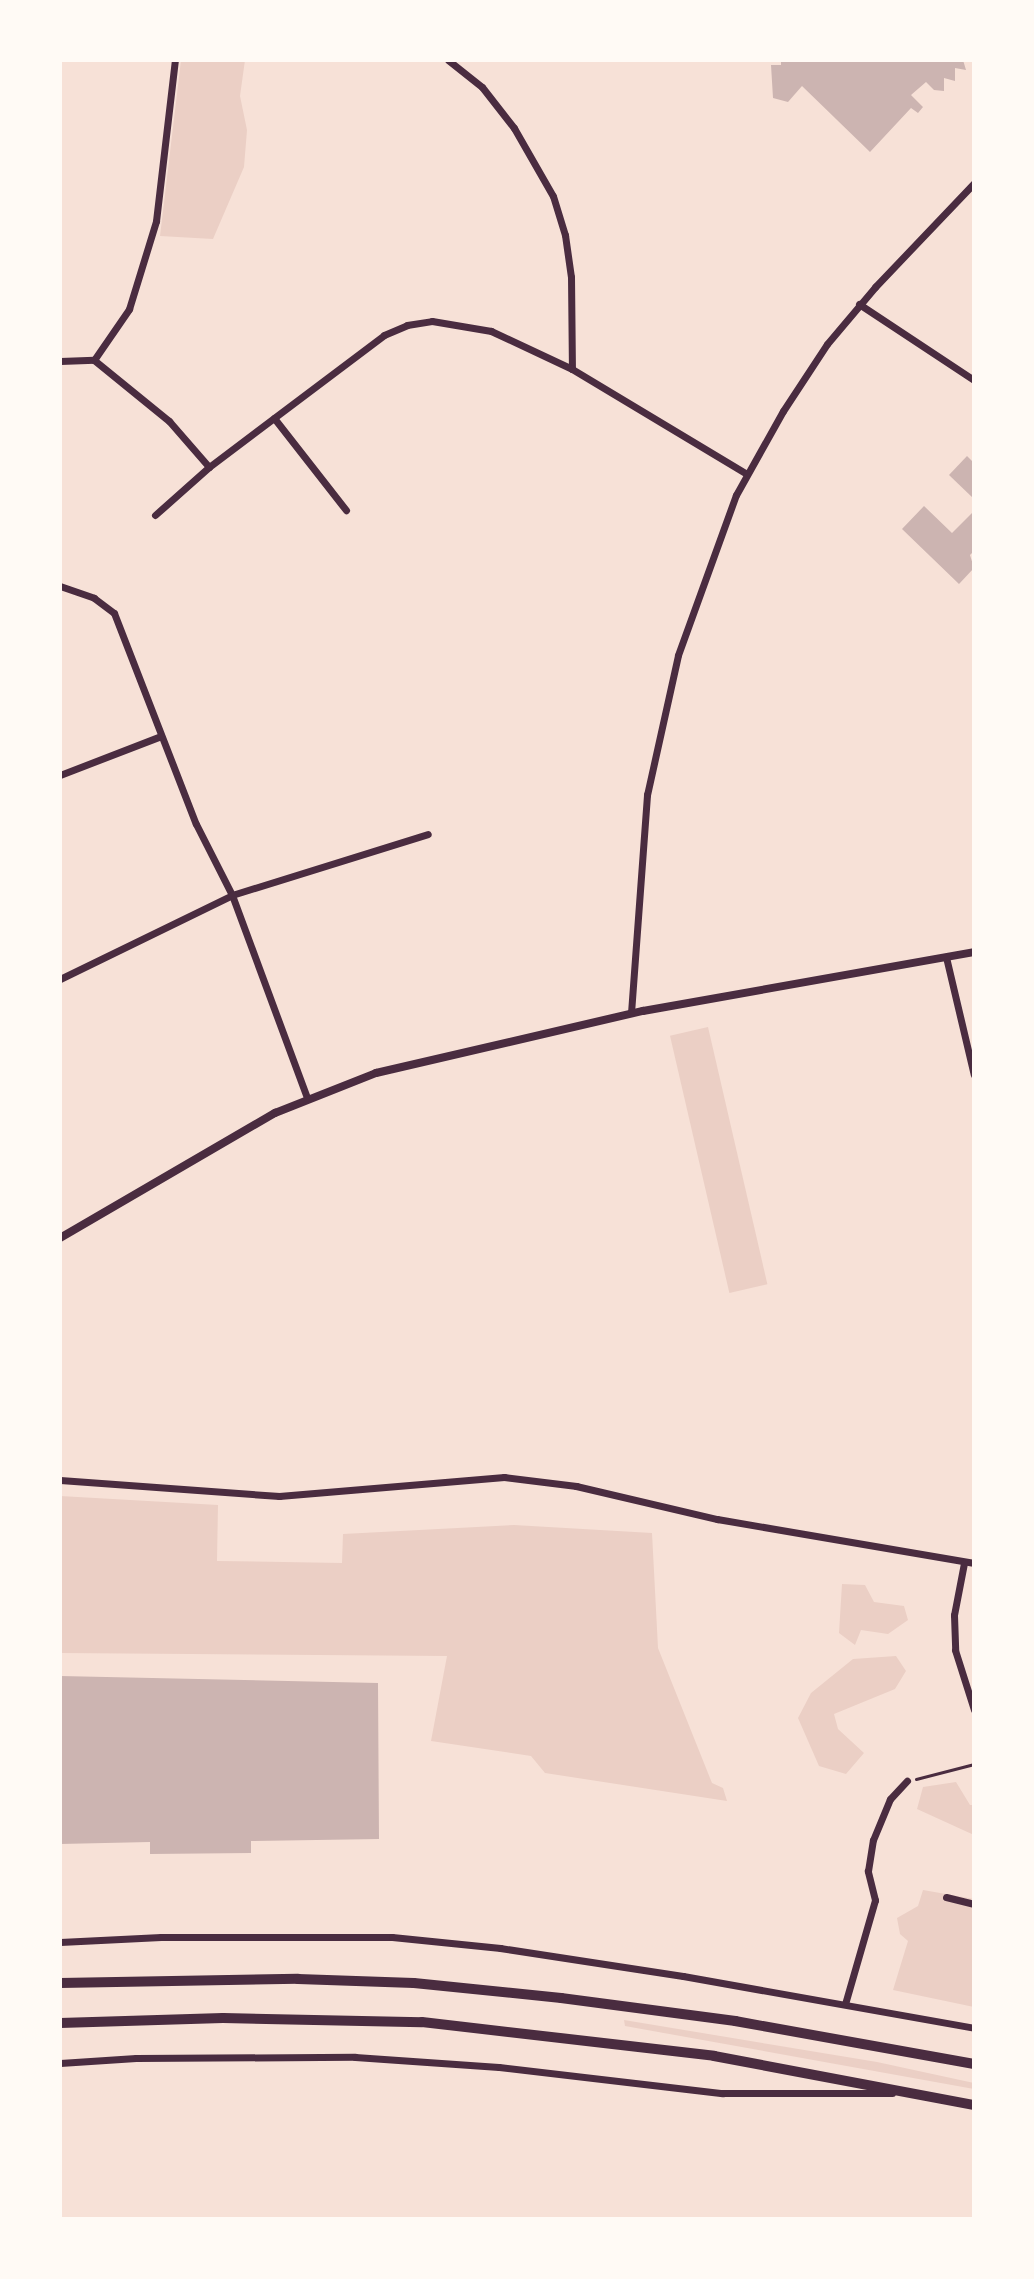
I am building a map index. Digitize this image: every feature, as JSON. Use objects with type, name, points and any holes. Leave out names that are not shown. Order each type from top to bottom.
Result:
[{"type":"main road","points":[[60,1983],[298,1979],[440,1985],[735,2021],[974,2064]]},
{"type":"main road","points":[[60,2023],[223,2018],[422,2022],[714,2056],[974,2105]]},
{"type":"street","points":[[94,360],[129,309],[156,221],[175,60]]},
{"type":"street","points":[[448,60],[482,87],[514,128],[553,196],[565,235],[571,277],[572,369]]},
{"type":"street","points":[[631,1013],[647,795],[678,655],[706,571],[747,474],[810,371],[859,304],[974,183]]},
{"type":"street","points":[[859,304],[974,380]]},
{"type":"street","points":[[155,515],[209,467],[384,335],[407,325],[432,321],[465,324],[491,331],[572,369],[747,474]]},
{"type":"street","points":[[60,361],[94,360],[169,421],[209,467]]},
{"type":"street","points":[[274,418],[346,510]]},
{"type":"street","points":[[60,586],[94,598],[114,613],[196,824],[232,895],[307,1098]]},
{"type":"street","points":[[60,775],[161,736]]},
{"type":"street","points":[[60,979],[232,895],[428,834]]},
{"type":"street","points":[[60,1238],[239,1133],[307,1098],[424,1059],[631,1013],[974,952]]},
{"type":"street","points":[[946,957],[974,1075]]},
{"type":"street","points":[[60,1480],[279,1496],[504,1477],[576,1486],[717,1519],[974,1563]]},
{"type":"street","points":[[964,1563],[954,1615],[955,1650],[974,1710]]},
{"type":"street","points":[[845,2004],[875,1900],[868,1871],[873,1840],[890,1799],[907,1781]]},
{"type":"street","points":[[946,1897],[974,1904]]},
{"type":"street","points":[[60,1942],[274,1936],[392,1937],[514,1950],[974,2028]]},
{"type":"street","points":[[60,2063],[136,2058],[355,2057],[499,2067],[722,2093],[916,2093]]},
{"type":"path","points":[[907,1781],[974,1764]]},
{"type":"shaded area","points":[[181,60],[245,60],[240,96],[247,130],[244,167],[213,239],[160,236]]},
{"type":"shaded area","points":[[708,1027],[767,1284],[729,1293],[670,1036]]},
{"type":"shaded area","points":[[60,1496],[218,1505],[217,1561],[342,1563],[343,1534],[514,1525],[652,1533],[658,1648],[712,1783],[723,1788],[727,1801],[545,1773],[531,1756],[431,1741],[447,1656],[60,1653]]},
{"type":"shaded area","points":[[842,1584],[865,1585],[874,1602],[904,1606],[908,1620],[888,1634],[861,1630],[855,1645],[839,1633]]},
{"type":"shaded area","points":[[896,1656],[906,1671],[895,1689],[834,1714],[838,1729],[864,1753],[846,1774],[819,1766],[798,1718],[811,1693],[853,1659]]},
{"type":"shaded area","points":[[956,1782],[970,1805],[974,1805],[974,1835],[917,1809],[923,1787]]},
{"type":"shaded area","points":[[923,1890],[974,1899],[974,2007],[893,1990],[908,1941],[900,1934],[897,1918],[918,1906]]},
{"type":"shaded area","points":[[624,2020],[877,2062],[974,2083],[974,2089],[625,2026]]},
{"type":"building","points":[[781,60],[963,60],[966,70],[955,68],[955,81],[944,78],[944,91],[934,90],[926,82],[911,95],[923,107],[918,113],[911,108],[870,152],[802,86],[788,102],[773,98],[771,65],[781,65]]},
{"type":"building","points":[[967,456],[974,463],[974,499],[949,475]]},
{"type":"building","points":[[924,506],[952,533],[974,511],[974,551],[970,555],[974,568],[959,584],[902,529]]},
{"type":"building","points":[[60,1676],[378,1683],[379,1839],[251,1841],[251,1853],[150,1854],[150,1842],[60,1844]]}]
